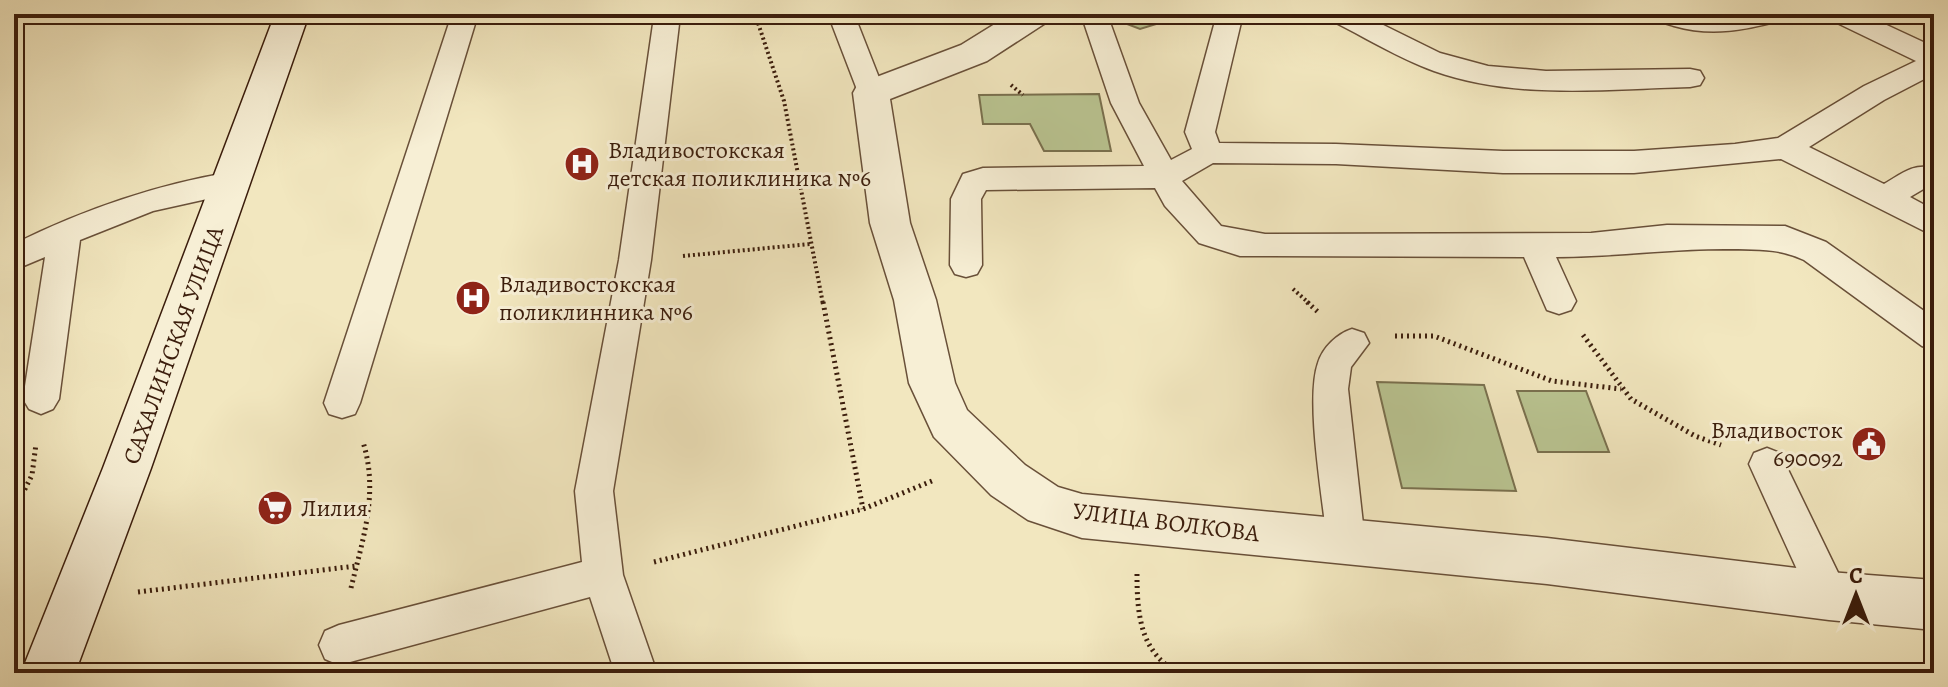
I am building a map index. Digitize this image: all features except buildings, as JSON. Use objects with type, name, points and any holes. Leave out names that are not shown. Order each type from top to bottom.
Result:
[{"type":"street","name":"САХАЛИНСКАЯ УЛИЦА","points":[[48,673],[127,468],[292,14]]},
{"type":"street","points":[[871,93],[974,53],[1035,14]]},
{"type":"street","name":"УЛИЦА ВОЛКОВА","points":[[871,93],[890,223],[915,300],[932,383],[950,423],[984,459],[1045,505],[1082,516],[1547,561],[1829,596],[1934,605]]},
{"type":"lane","points":[[342,403],[465,14]]},
{"type":"lane","points":[[636,673],[603,575],[594,491],[635,260],[666,24],[662,14]]},
{"type":"lane","points":[[841,14],[871,93]]},
{"type":"lane","points":[[1094,14],[1125,103],[1176,198],[1214,246],[1535,246],[1591,245],[1667,237],[1785,238],[1815,251],[1934,336]]},
{"type":"lane","points":[[1208,153],[1200,132],[1230,14]]},
{"type":"lane","points":[[1339,14],[1433,60],[1511,79],[1690,78]]},
{"type":"lane","points":[[1665,14],[1703,26],[1729,26],[1774,14]]},
{"type":"lane","points":[[966,265],[966,199],[974,182],[983,179],[1164,177],[1208,153],[1321,154],[1503,162],[1634,162],[1785,148],[1874,93],[1934,61],[1905,42],[1855,17]]},
{"type":"lane","points":[[1785,148],[1934,224]]},
{"type":"lane","points":[[1885,198],[1921,176]]},
{"type":"lane","points":[[14,258],[65,231],[158,196],[232,183]]},
{"type":"lane","points":[[41,399],[65,231]]},
{"type":"lane","points":[[1535,246],[1559,301]]},
{"type":"lane","points":[[1346,542],[1330,389],[1335,362],[1352,343]]},
{"type":"lane","points":[[1767,464],[1829,596]]},
{"type":"lane","points":[[339,645],[603,575]]},
{"type":"path","points":[[755,14],[784,101],[863,509]]},
{"type":"path","points":[[635,260],[810,244]]},
{"type":"path","points":[[1559,301],[1621,389],[1649,412],[1695,436],[1767,464]]},
{"type":"path","points":[[1352,343],[1391,336],[1434,336],[1552,381],[1621,389]]},
{"type":"path","points":[[14,511],[32,475],[41,399]]},
{"type":"path","points":[[339,645],[374,493],[372,464],[354,421],[342,403]]},
{"type":"path","points":[[603,575],[863,509],[984,459]]},
{"type":"path","points":[[1137,521],[1138,622],[1149,647],[1169,670],[1179,673]]},
{"type":"path","points":[[206,584],[356,566]]},
{"type":"green space","points":[[1124,14],[1189,14],[1140,29],[1127,24]]},
{"type":"green space","points":[[1099,94],[1111,151],[1044,151],[1030,124],[983,124],[979,95]]},
{"type":"green space","points":[[1377,382],[1484,385],[1516,491],[1402,488]]},
{"type":"green space","points":[[1517,391],[1586,391],[1609,452],[1538,452]]},
{"type":"place","name":"Владивостокская детская поликлиника №6","points":[[582,164]]},
{"type":"place","name":"Владивостокская поликлинника №6","points":[[473,298]]},
{"type":"place","name":"Владивосток 690092","points":[[1869,444]]},
{"type":"place","name":"Лилия","points":[[275,508]]}]
